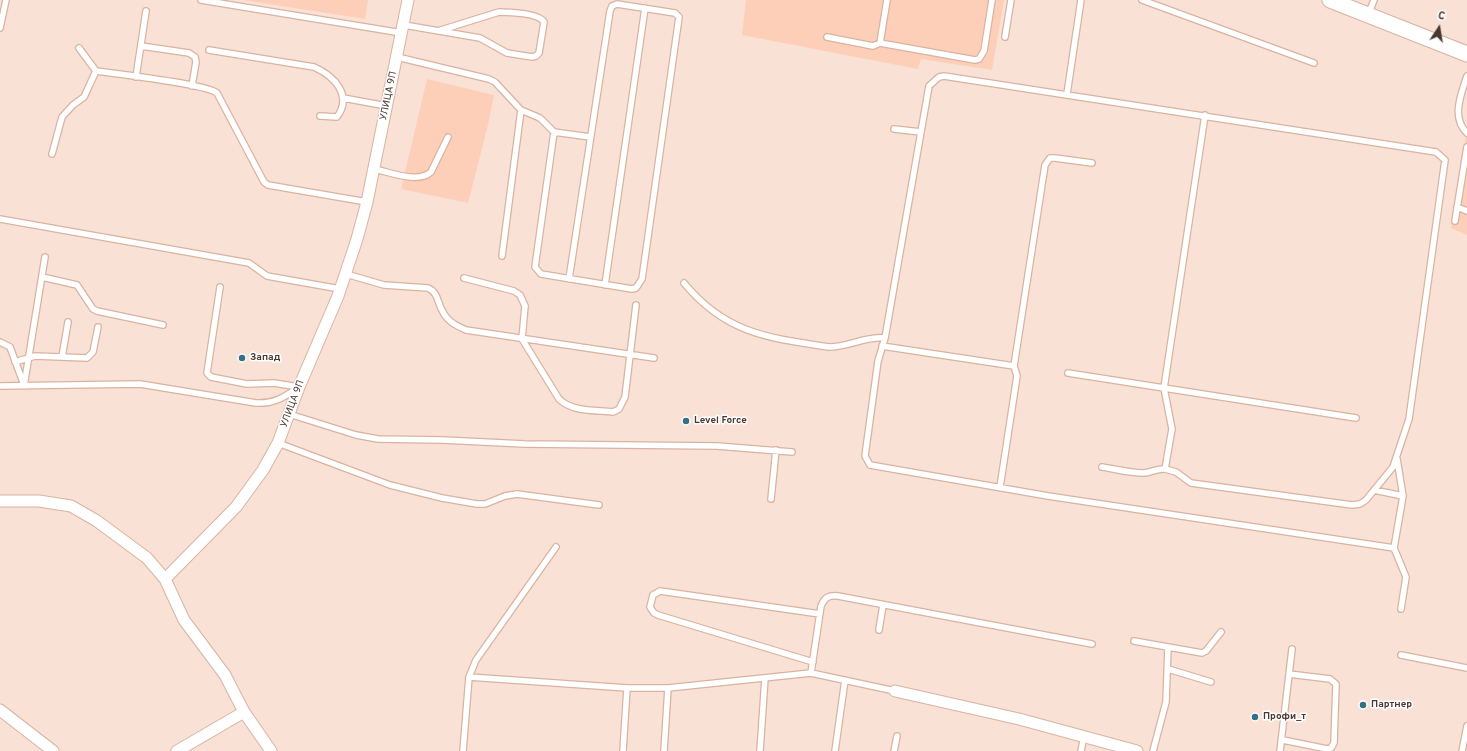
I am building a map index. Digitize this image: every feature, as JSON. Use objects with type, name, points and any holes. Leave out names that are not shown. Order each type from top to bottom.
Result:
[{"type":"main road","points":[[1330,0],[1467,54]]},
{"type":"street","name":"УЛИЦА 9П","points":[[165,579],[236,507],[263,470],[278,443],[299,387],[346,274],[367,202],[398,57],[408,0]]},
{"type":"street","points":[[0,501],[45,502],[71,506],[97,521],[147,558],[165,579],[184,620],[225,675],[244,712],[271,751]]},
{"type":"street","points":[[895,691],[1019,719],[1137,751]]},
{"type":"street","points":[[0,710],[53,751]]},
{"type":"street","points":[[177,751],[244,712]]},
{"type":"lane","points":[[0,28],[6,0]]},
{"type":"lane","points":[[201,0],[403,29],[438,31],[480,38],[507,53],[532,57],[539,53],[544,22],[539,17],[509,12],[499,12],[438,31]]},
{"type":"lane","points":[[880,43],[887,0]]},
{"type":"lane","points":[[827,38],[873,46],[880,43],[975,60],[979,59],[984,51],[992,0]]},
{"type":"lane","points":[[1005,37],[1011,0]]},
{"type":"lane","points":[[1067,94],[1081,0]]},
{"type":"lane","points":[[1142,0],[1314,63]]},
{"type":"lane","points":[[1368,16],[1374,0]]},
{"type":"lane","points":[[554,132],[535,267],[541,274],[569,279],[632,289],[640,285],[679,29],[679,17],[675,13],[645,8],[618,4],[612,6],[590,137],[569,279]]},
{"type":"lane","points":[[606,285],[645,8]]},
{"type":"lane","points":[[136,77],[146,11]]},
{"type":"lane","points":[[141,46],[189,53],[195,57],[196,62],[192,86]]},
{"type":"lane","points":[[79,48],[96,71],[208,88],[217,93],[264,182],[268,185],[367,202]]},
{"type":"lane","points":[[209,50],[320,70],[337,84],[343,98],[340,114],[337,117],[320,116]]},
{"type":"lane","points":[[398,57],[489,79],[495,82],[521,110],[540,118],[554,132],[590,137]]},
{"type":"lane","points":[[52,154],[62,117],[73,105],[84,97],[96,71]]},
{"type":"lane","points":[[1102,467],[1146,473],[1156,469],[1165,469],[1176,472],[1191,483],[1352,505],[1360,504],[1366,500],[1393,467],[1397,459],[1409,419],[1445,160],[1436,152],[1067,94],[944,76],[938,77],[929,86],[885,338],[878,361],[865,456],[870,465],[1056,498],[1394,548]]},
{"type":"lane","points":[[1467,76],[1458,105],[1461,125],[1467,134]]},
{"type":"lane","points":[[343,98],[387,106]]},
{"type":"lane","points":[[502,256],[521,110]]},
{"type":"lane","points":[[1165,469],[1172,429],[1164,388],[1205,115]]},
{"type":"lane","points":[[894,129],[921,132]]},
{"type":"lane","points":[[374,168],[414,177],[427,176],[431,172],[448,137]]},
{"type":"lane","points":[[1455,221],[1465,173],[1467,146]]},
{"type":"lane","points":[[1000,487],[1017,376],[1014,366],[1045,165],[1050,158],[1092,163]]},
{"type":"lane","points":[[1457,207],[1467,211]]},
{"type":"lane","points":[[0,219],[250,263],[267,276],[340,289]]},
{"type":"lane","points":[[24,386],[46,257]]},
{"type":"lane","points":[[346,274],[384,285],[428,288],[433,290],[437,295],[443,312],[455,325],[477,333],[654,358]]},
{"type":"lane","points":[[42,277],[77,285],[93,309],[97,311],[163,326]]},
{"type":"lane","points":[[464,278],[514,291],[520,295],[525,306],[522,339],[559,399],[564,404],[576,409],[613,412],[619,409],[625,397],[636,305]]},
{"type":"lane","points":[[684,283],[698,300],[709,310],[750,332],[768,338],[829,348],[873,337],[885,338]]},
{"type":"lane","points":[[220,288],[207,373],[210,377],[247,384],[274,383],[299,387]]},
{"type":"lane","points":[[62,357],[68,322]]},
{"type":"lane","points":[[15,362],[35,356],[87,358],[90,356],[98,327]]},
{"type":"lane","points":[[0,342],[10,347],[24,386]]},
{"type":"lane","points":[[882,346],[1014,366]]},
{"type":"lane","points":[[1068,373],[1356,418]]},
{"type":"lane","points":[[0,386],[140,384],[267,404],[286,397],[299,387]]},
{"type":"lane","points":[[289,414],[356,435],[378,439],[525,444],[717,446],[792,452]]},
{"type":"lane","points":[[278,443],[390,485],[468,504],[485,504],[511,494],[599,505]]},
{"type":"lane","points":[[772,499],[776,450]]},
{"type":"lane","points":[[1397,459],[1403,496],[1394,548],[1406,576],[1401,609]]},
{"type":"lane","points":[[1374,490],[1403,496]]},
{"type":"lane","points":[[464,751],[469,677],[476,660],[556,547]]},
{"type":"lane","points":[[812,662],[658,615],[654,613],[650,607],[653,595],[660,591],[820,614]]},
{"type":"lane","points":[[811,673],[820,614],[824,599],[830,595],[1092,644]]},
{"type":"lane","points":[[879,630],[883,605]]},
{"type":"lane","points":[[1134,641],[1202,653],[1206,651],[1221,632]]},
{"type":"lane","points":[[1153,751],[1166,702],[1168,647]]},
{"type":"lane","points":[[1280,751],[1283,740],[1292,648]]},
{"type":"lane","points":[[1401,655],[1467,668]]},
{"type":"lane","points":[[1168,670],[1211,682]]},
{"type":"lane","points":[[469,677],[627,688],[668,688],[811,673],[895,691]]},
{"type":"lane","points":[[1283,740],[1327,749],[1331,748],[1334,744],[1336,684],[1330,679],[1289,674]]},
{"type":"lane","points":[[760,751],[765,678]]},
{"type":"lane","points":[[834,751],[845,680]]},
{"type":"lane","points":[[623,751],[627,688]]},
{"type":"lane","points":[[664,751],[668,688]]},
{"type":"lane","points":[[1462,751],[1467,726]]},
{"type":"lane","points":[[894,751],[897,736]]},
{"type":"lane","points":[[1081,751],[1084,736]]},
{"type":"shaded area","points":[[243,0],[368,0],[365,19]]},
{"type":"shaded area","points":[[746,0],[1004,0],[992,70],[921,59],[918,69],[742,35]]},
{"type":"shaded area","points":[[427,79],[494,95],[468,203],[401,189]]},
{"type":"shaded area","points":[[1467,129],[1467,235],[1451,228]]},
{"type":"place","name":"Запад","points":[[242,358]]},
{"type":"place","name":"Level Force","points":[[686,421]]},
{"type":"place","name":"Партнер","points":[[1363,705]]},
{"type":"place","name":"Профи_т","points":[[1255,717]]}]
